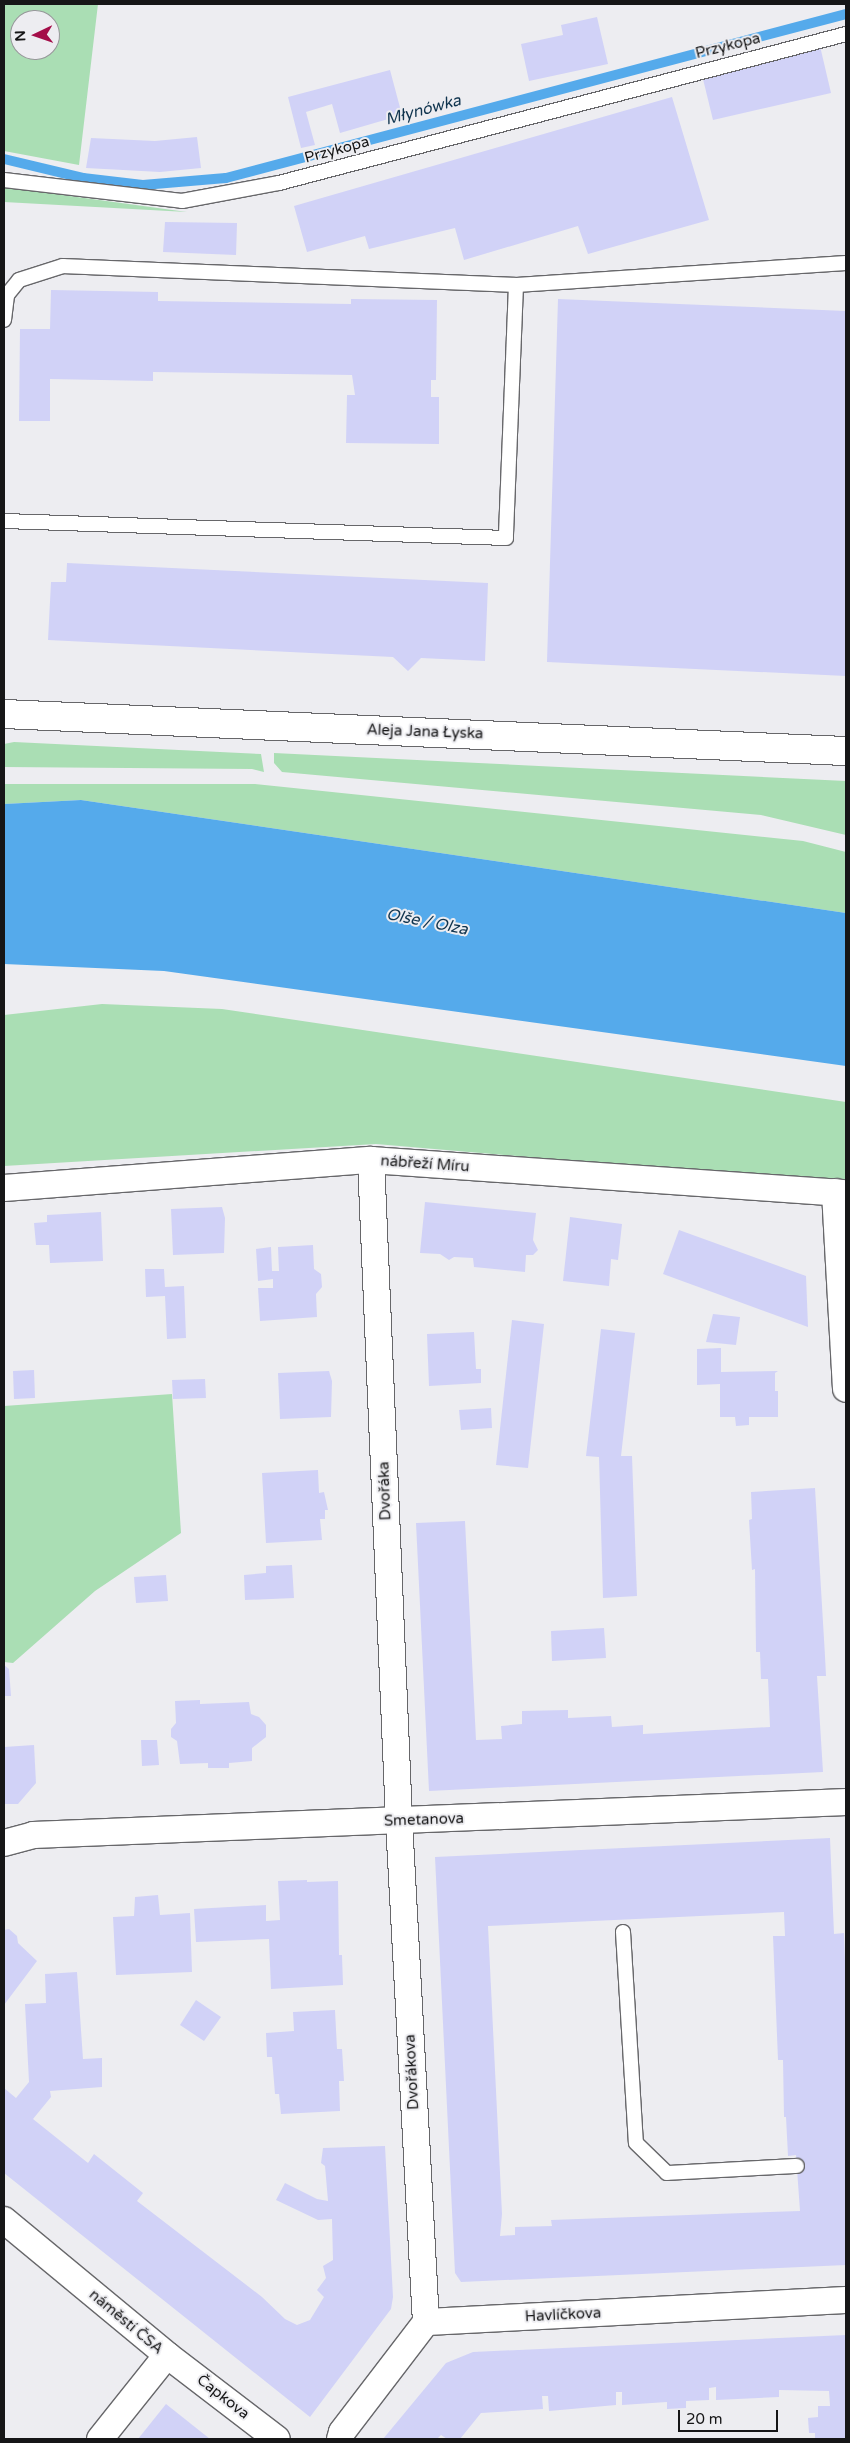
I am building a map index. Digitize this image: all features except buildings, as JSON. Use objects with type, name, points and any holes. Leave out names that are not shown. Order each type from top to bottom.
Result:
[{"type":"street","name":"Aleja Jana Łyska","points":[[4,714],[846,751]]},
{"type":"street","name":"nábřeží Míru","points":[[4,1188],[371,1160],[841,1193]]},
{"type":"street","name":"Dvořáka","points":[[371,1160],[399,1821]]},
{"type":"street","points":[[841,1193],[846,1389]]},
{"type":"street","name":"Smetanova","points":[[4,1843],[32,1835],[846,1802]]},
{"type":"street","name":"Dvořákova","points":[[399,1821],[426,2322]]},
{"type":"street","name":"náměstí ČSA","points":[[4,2220],[167,2355],[100,2439]]},
{"type":"street","name":"Havlíčkova","points":[[426,2322],[846,2300]]},
{"type":"street","points":[[340,2439],[342,2432],[426,2322]]},
{"type":"street","name":"Čapkova","points":[[167,2355],[278,2439]]},
{"type":"lane","name":"Przykopa","points":[[4,180],[182,201],[279,182],[846,34]]},
{"type":"lane","points":[[4,320],[8,295],[20,280],[63,266],[516,285],[846,263]]},
{"type":"lane","points":[[4,521],[506,538],[516,285]]},
{"type":"lane","points":[[623,1932],[636,2143],[667,2174],[797,2166]]},
{"type":"green space","points":[[4,4],[98,4],[79,165],[4,151]]},
{"type":"green space","points":[[4,187],[187,212],[4,202]]},
{"type":"green space","points":[[14,742],[261,754],[264,772],[252,769],[4,767],[4,744]]},
{"type":"green space","points":[[274,753],[846,781],[846,835],[761,815],[282,772],[274,763]]},
{"type":"green space","points":[[4,784],[255,784],[803,841],[846,852],[846,913],[81,800],[4,804]]},
{"type":"green space","points":[[102,1004],[222,1009],[846,1102],[846,1184],[376,1144],[4,1166],[4,1015]]},
{"type":"green space","points":[[172,1394],[181,1533],[95,1591],[13,1663],[4,1662],[4,1406]]},
{"type":"water","name":"Olše / Olza","points":[[81,800],[846,913],[846,1066],[164,971],[4,964],[4,804]]},
{"type":"waterway","name":"Młynówka","points":[[4,159],[83,178],[143,185],[226,178],[846,14]]}]
